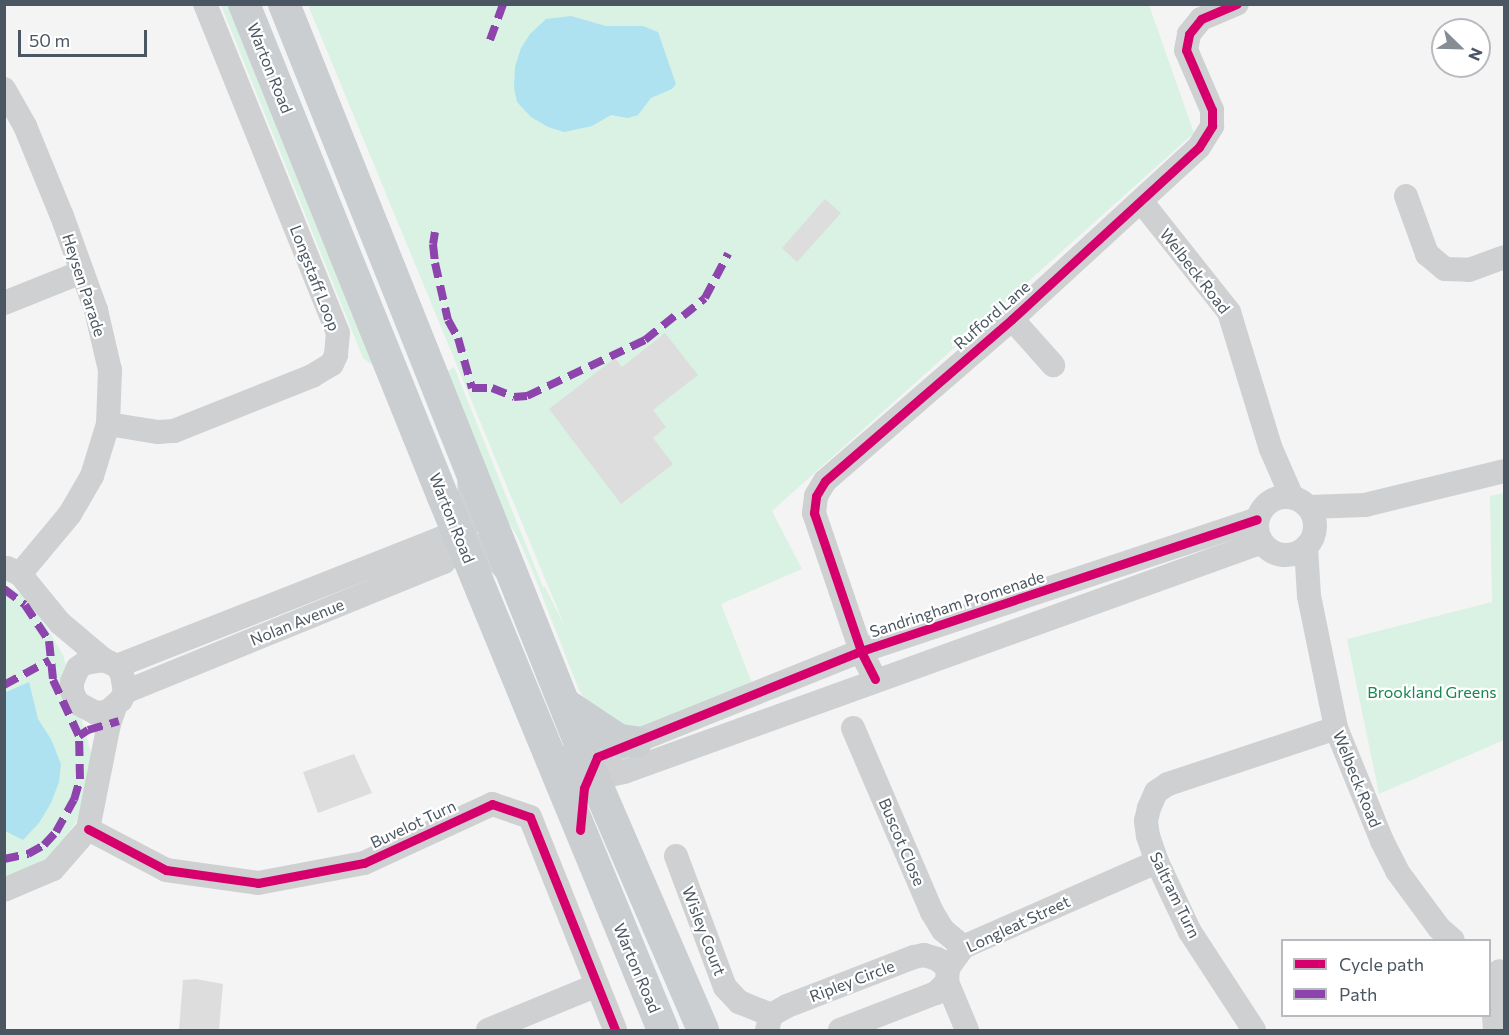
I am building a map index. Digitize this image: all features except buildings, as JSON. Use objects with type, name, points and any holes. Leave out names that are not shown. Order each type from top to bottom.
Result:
[{"type":"main road","name":"Warton Road","points":[[244,4],[663,1030]]},
{"type":"main road","points":[[284,4],[591,771],[703,1030]]},
{"type":"main road","points":[[565,704],[619,740],[636,742]]},
{"type":"street","name":"Longstaff Loop","points":[[108,424],[158,432],[174,431],[312,376],[332,364],[336,355],[338,333],[205,4]]},
{"type":"street","name":"Rufford Lane","points":[[875,679],[861,651],[814,513],[816,496],[825,481],[1012,319],[1199,147],[1212,126],[1212,110],[1186,50],[1189,34],[1200,19],[1237,4]]},
{"type":"street","name":"Heysen Parade","points":[[4,89],[25,126],[82,272],[96,310],[110,370],[108,424],[92,476],[70,514],[12,570]]},
{"type":"street","points":[[1406,196],[1427,254],[1445,269],[1469,270],[1504,256]]},
{"type":"street","name":"Welbeck Road","points":[[1141,201],[1230,312],[1271,448],[1299,516],[1309,596],[1336,728],[1382,841],[1397,871],[1439,928],[1452,939]]},
{"type":"street","points":[[4,303],[82,272]]},
{"type":"street","points":[[1012,319],[1053,365]]},
{"type":"street","name":"Nolan Avenue","points":[[120,699],[444,562],[461,540],[471,515],[466,458]]},
{"type":"street","points":[[1299,516],[1299,552],[1282,555],[1267,548],[1259,531],[1260,511],[1299,516],[1365,505],[1504,471]]},
{"type":"street","points":[[546,748],[569,765],[610,775],[624,772],[875,679],[1259,531]]},
{"type":"street","name":"Sandringham Promenade","points":[[591,771],[597,757],[861,651],[1259,531]]},
{"type":"street","name":"Nolan Avenue","points":[[110,663],[444,537],[461,540],[491,554],[515,579]]},
{"type":"street","name":"Welbeck Road","points":[[1282,555],[1293,567],[1309,596]]},
{"type":"street","points":[[4,890],[53,869],[88,829],[103,751],[124,679],[110,663],[60,623],[12,570]]},
{"type":"street","points":[[60,623],[73,676],[72,691],[103,751]]},
{"type":"street","points":[[73,676],[86,663],[110,663]]},
{"type":"street","points":[[82,708],[96,713],[107,712],[120,699]]},
{"type":"street","name":"Buscot Close","points":[[853,728],[932,912],[943,930],[963,947]]},
{"type":"street","name":"Saltram Turn","points":[[1254,1030],[1190,932],[1157,862],[1148,836],[1146,821],[1156,792],[1168,784],[1336,728]]},
{"type":"street","points":[[580,830],[584,788],[591,771]]},
{"type":"street","name":"Buvelot Turn","points":[[88,829],[166,870],[258,883],[364,863],[492,804],[530,817],[615,1030]]},
{"type":"street","name":"Wisley Court","points":[[676,856],[725,987],[739,1002],[769,1023]]},
{"type":"street","name":"Longleat Street","points":[[947,975],[963,947],[1157,862]]},
{"type":"street","name":"Ripley Circle","points":[[769,1023],[787,1006],[914,957],[924,955],[937,959],[947,975]]},
{"type":"street","points":[[1495,1030],[1498,970]]},
{"type":"street","points":[[840,1030],[936,993],[947,975]]},
{"type":"street","points":[[947,975],[967,1030]]},
{"type":"street","points":[[488,1030],[597,985]]},
{"type":"green space","points":[[221,5],[236,5],[379,370],[363,358]]},
{"type":"green space","points":[[308,5],[1149,5],[1194,133],[772,511],[802,569],[721,604],[754,688],[631,732],[587,703],[579,690],[532,570],[518,538],[494,497],[445,373],[454,367],[543,587],[565,627]]},
{"type":"green space","name":"Brookland Greens","points":[[1504,493],[1504,740],[1379,794],[1347,639],[1492,602],[1490,496]]},
{"type":"green space","points":[[5,585],[29,597],[63,655],[94,763],[85,809],[53,855],[5,878]]},
{"type":"water","points":[[571,16],[606,26],[643,26],[658,32],[676,84],[672,89],[651,98],[638,115],[628,118],[611,115],[592,126],[564,132],[548,127],[531,117],[517,102],[514,88],[515,67],[521,48],[530,34],[546,19]]},
{"type":"water","points":[[29,682],[38,719],[51,739],[61,764],[59,782],[51,803],[39,823],[23,840],[5,831],[4,693]]},
{"type":"marked path","points":[[490,40],[503,4]]},
{"type":"marked path","points":[[435,232],[433,244],[435,263],[448,320],[458,338],[472,388],[492,388],[514,397],[527,396],[645,340],[676,315]]},
{"type":"marked path","points":[[683,316],[705,298],[728,254]]},
{"type":"marked path","points":[[4,589],[25,605],[49,641],[53,680],[79,736]]},
{"type":"marked path","points":[[4,685],[50,660]]},
{"type":"marked path","points":[[4,859],[28,854],[44,845],[56,832],[74,800],[80,779],[79,736],[88,730],[119,721]]},
{"type":"cycle path","points":[[875,679],[861,651],[814,513],[816,496],[825,481],[1012,319],[1199,147],[1212,126],[1212,110],[1186,50],[1189,34],[1201,19],[1237,4]]},
{"type":"cycle path","points":[[580,830],[584,788],[597,757],[861,651],[1257,519]]},
{"type":"cycle path","points":[[88,829],[166,870],[258,883],[364,863],[492,804],[530,817],[615,1030]]}]
